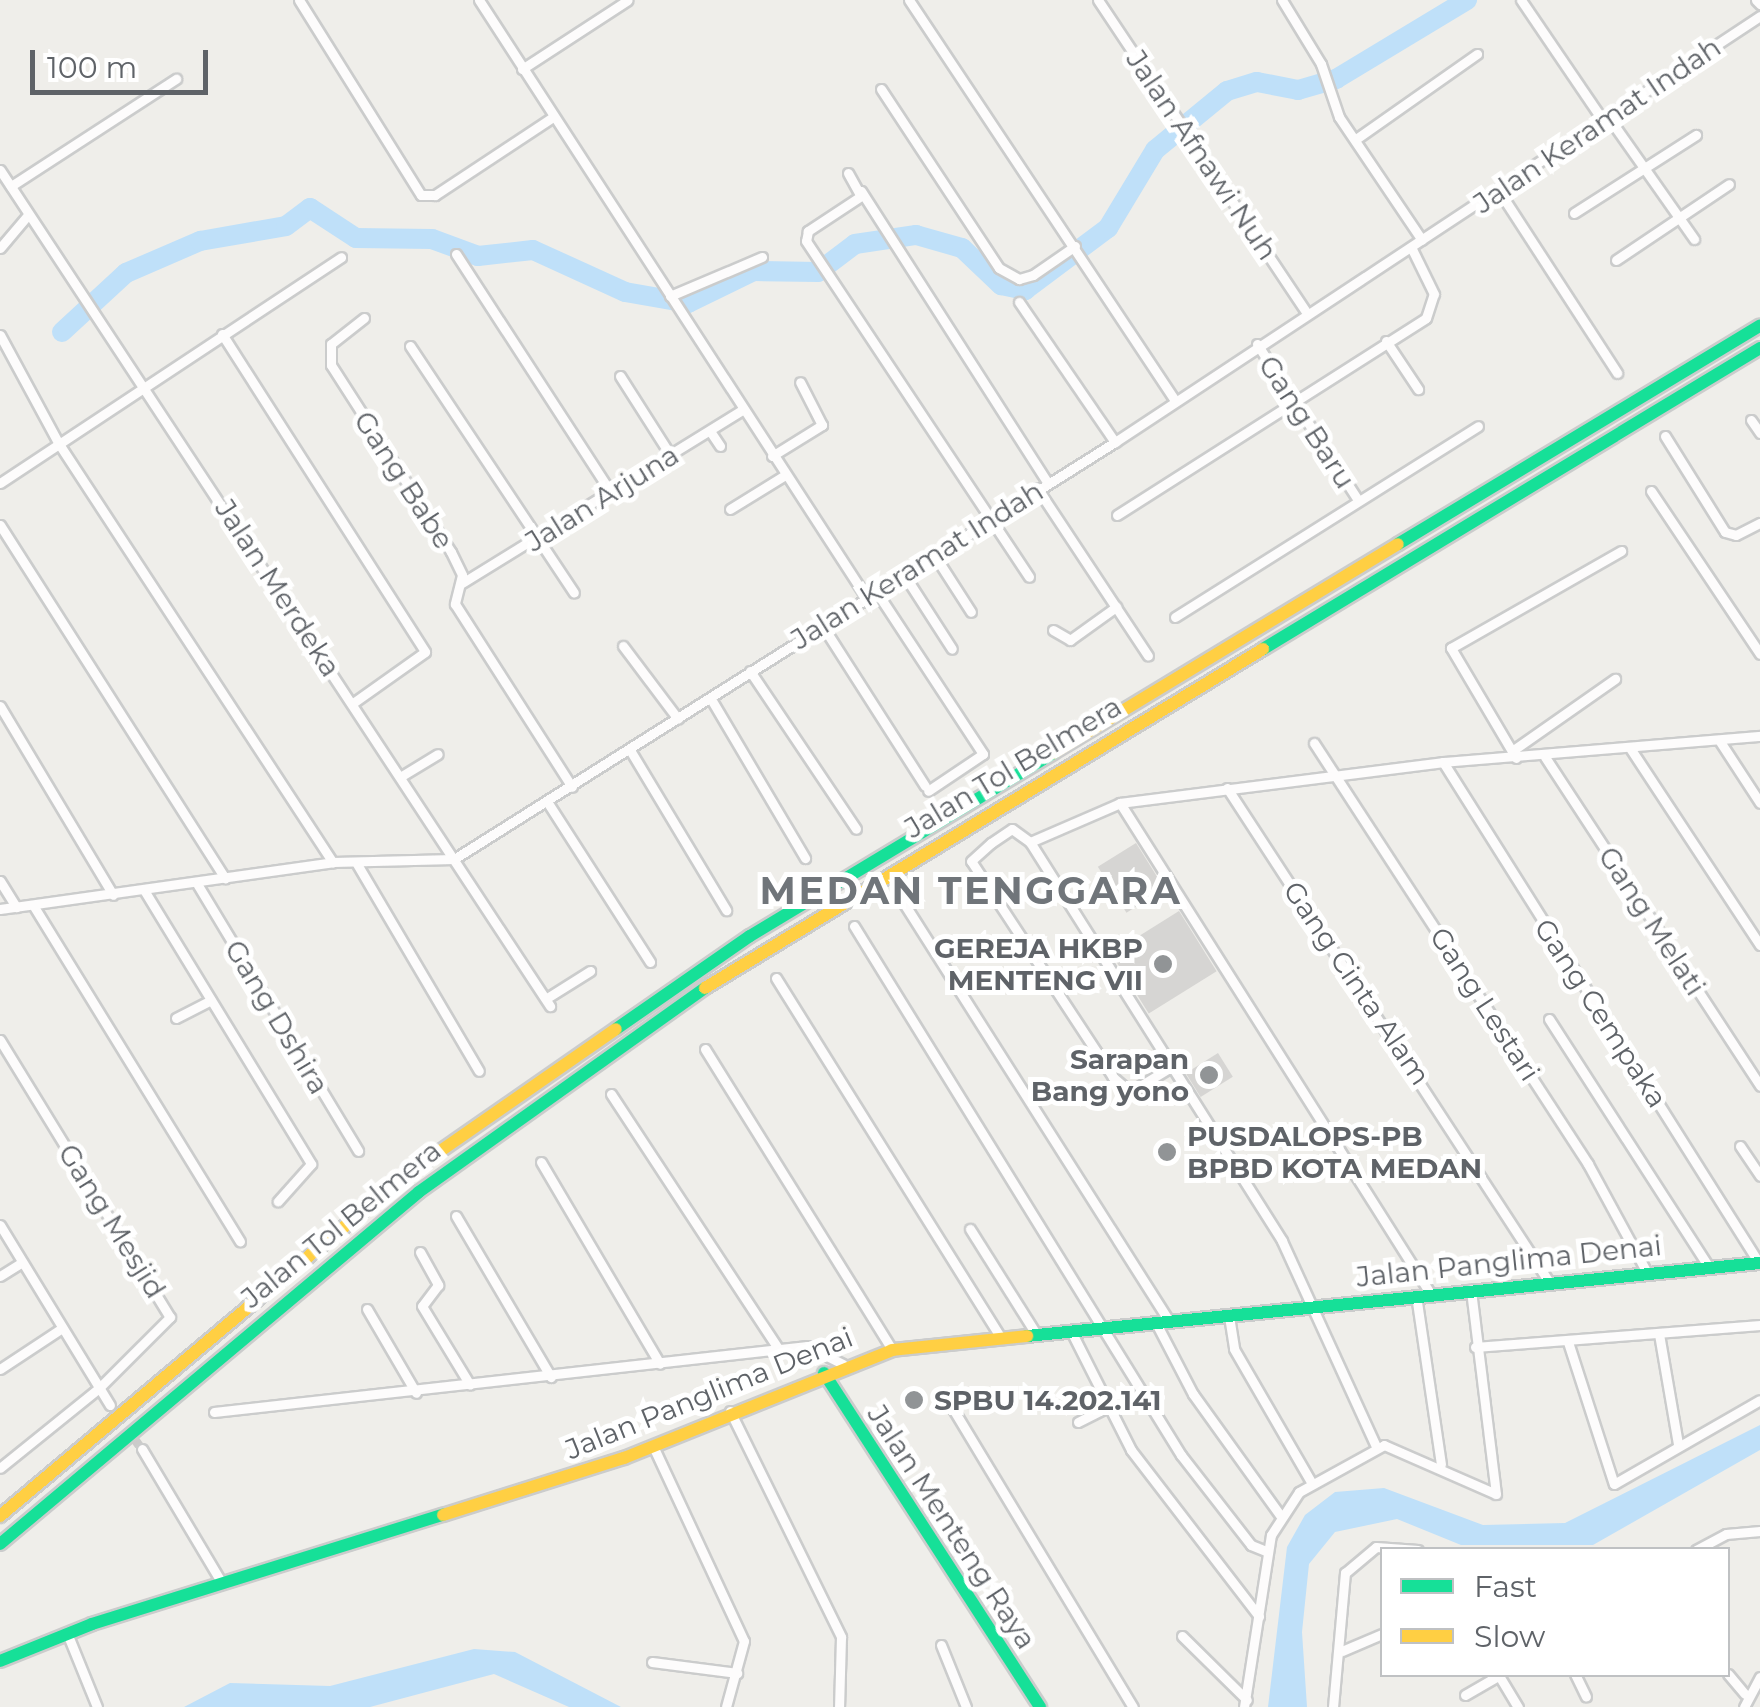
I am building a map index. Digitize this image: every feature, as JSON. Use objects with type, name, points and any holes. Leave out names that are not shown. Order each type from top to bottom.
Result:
[{"type":"main road","name":"Jalan Tol Belmera","points":[[0,1516],[402,1178],[750,936],[1760,326]]},
{"type":"main road","name":"Jalan Tol Belmera","points":[[0,1544],[419,1192],[702,990],[1760,348]]},
{"type":"main road","name":"Jalan Panglima Denai","points":[[0,1661],[67,1633],[653,1446],[843,1364],[892,1350],[1646,1271],[1760,1264]]},
{"type":"main road","name":"Jalan Menteng Raya","points":[[824,1373],[1040,1707]]},
{"type":"street","points":[[299,0],[421,195],[436,195],[553,117]]},
{"type":"street","points":[[479,0],[741,411],[866,597]]},
{"type":"street","points":[[522,69],[628,0]]},
{"type":"street","points":[[909,0],[1175,401]]},
{"type":"street","name":"Jalan Afnawi Nuh","points":[[1098,0],[1305,310]]},
{"type":"street","points":[[1282,0],[1356,138],[1422,240]]},
{"type":"street","points":[[1521,0],[1694,239]]},
{"type":"street","name":"Jalan Keramat Indah","points":[[0,909],[333,862],[454,859],[711,699],[989,517],[1115,442],[1305,310],[1499,191],[1760,16]]},
{"type":"street","points":[[1356,138],[1478,54]]},
{"type":"street","points":[[11,186],[176,79]]},
{"type":"street","points":[[880,89],[999,268],[1019,279],[1033,275],[1076,248]]},
{"type":"street","points":[[1574,214],[1696,135]]},
{"type":"street","name":"Jalan Merdeka","points":[[0,170],[74,288],[146,387],[548,1002],[590,971]]},
{"type":"street","points":[[848,173],[887,227],[1148,656]]},
{"type":"street","points":[[1616,260],[1729,184]]},
{"type":"street","points":[[1499,191],[1617,373]]},
{"type":"street","points":[[861,192],[805,235],[818,263],[1028,577]]},
{"type":"street","points":[[0,248],[28,216]]},
{"type":"street","points":[[1117,515],[1436,305],[1411,247]]},
{"type":"street","points":[[456,254],[612,494]]},
{"type":"street","points":[[0,482],[342,257]]},
{"type":"street","points":[[670,297],[762,257]]},
{"type":"street","points":[[1019,302],[1115,442]]},
{"type":"street","name":"Gang Babe","points":[[364,318],[331,344],[338,377],[451,552],[462,583],[455,604],[572,787]]},
{"type":"street","points":[[0,334],[60,444],[333,862]]},
{"type":"street","points":[[222,334],[425,652],[353,703]]},
{"type":"street","points":[[1386,341],[1418,389]]},
{"type":"street","name":"Gang Baru","points":[[1256,344],[1358,500]]},
{"type":"street","points":[[410,346],[574,593]]},
{"type":"street","points":[[620,376],[671,456]]},
{"type":"street","points":[[772,456],[822,425],[800,382]]},
{"type":"street","name":"Jalan Arjuna","points":[[462,583],[741,411]]},
{"type":"street","points":[[1751,420],[1760,433]]},
{"type":"street","points":[[1174,617],[1478,426]]},
{"type":"street","points":[[710,430],[720,446]]},
{"type":"street","points":[[1665,436],[1725,532],[1736,535],[1760,523]]},
{"type":"street","points":[[730,508],[784,475]]},
{"type":"street","points":[[1651,491],[1760,654]]},
{"type":"street","points":[[0,525],[226,878]]},
{"type":"street","points":[[1514,754],[1451,648],[1621,550]]},
{"type":"street","points":[[933,553],[970,612]]},
{"type":"street","points":[[903,573],[952,649]]},
{"type":"street","points":[[822,625],[927,789],[983,754],[876,591]]},
{"type":"street","points":[[1053,630],[1070,640],[1116,607]]},
{"type":"street","points":[[624,646],[678,719]]},
{"type":"street","points":[[750,671],[856,829]]},
{"type":"street","points":[[1514,754],[1615,679]]},
{"type":"street","points":[[711,699],[805,858]]},
{"type":"street","points":[[0,706],[113,895]]},
{"type":"street","points":[[1030,842],[1120,803],[1514,754],[1545,757],[1760,736]]},
{"type":"street","points":[[1719,740],[1760,803]]},
{"type":"street","name":"Gang Lestari","points":[[1314,743],[1588,1164],[1646,1271]]},
{"type":"street","points":[[1630,748],[1760,945]]},
{"type":"street","points":[[630,750],[726,910]]},
{"type":"street","points":[[400,778],[438,754]]},
{"type":"street","name":"Gang Melati","points":[[1545,757],[1760,1086]]},
{"type":"street","name":"Gang Cempaka","points":[[1444,762],[1760,1264]]},
{"type":"street","name":"Gang Cinta Alam","points":[[1226,788],[1549,1282]]},
{"type":"street","points":[[548,803],[650,962]]},
{"type":"street","points":[[1120,803],[1424,1294],[1441,1464]]},
{"type":"street","points":[[1170,1067],[1130,1092],[1113,1078],[971,860],[991,842],[1012,829],[1030,842],[1170,1067],[1316,1307],[1376,1446]]},
{"type":"street","points":[[357,864],[479,1071]]},
{"type":"street","points":[[0,881],[16,907]]},
{"type":"street","name":"Gang Dshira","points":[[196,882],[358,1151]]},
{"type":"street","points":[[144,890],[311,1164],[278,1202]]},
{"type":"street","points":[[898,894],[1162,1322],[1193,1394],[1280,1515]]},
{"type":"street","points":[[33,904],[240,1242]]},
{"type":"street","points":[[854,926],[1109,1327],[1201,1484],[1251,1545],[1268,1552]]},
{"type":"street","points":[[776,978],[1000,1337]]},
{"type":"street","points":[[176,1018],[211,1000]]},
{"type":"street","points":[[1549,1019],[1708,1266]]},
{"type":"street","name":"Gang Mesjid","points":[[0,1040],[168,1312],[164,1329],[100,1388],[0,1468]]},
{"type":"street","points":[[705,1049],[892,1350]]},
{"type":"street","points":[[611,1094],[779,1350]]},
{"type":"street","points":[[1740,1146],[1760,1176]]},
{"type":"street","points":[[541,1162],[660,1364]]},
{"type":"street","points":[[456,1216],[551,1377]]},
{"type":"street","points":[[0,1225],[110,1405]]},
{"type":"street","points":[[970,1229],[1036,1334]]},
{"type":"street","points":[[420,1252],[438,1285],[422,1306],[470,1385]]},
{"type":"street","points":[[0,1276],[22,1262]]},
{"type":"street","points":[[1245,1704],[1268,1552],[1280,1515],[1311,1482],[1376,1446],[1400,1446],[1496,1494],[1471,1290]]},
{"type":"street","points":[[367,1309],[416,1394]]},
{"type":"street","points":[[1230,1316],[1234,1349],[1311,1482]]},
{"type":"street","points":[[1475,1346],[1760,1325]]},
{"type":"street","points":[[0,1369],[62,1328]]},
{"type":"street","points":[[1071,1331],[1105,1408],[1164,1499],[1259,1616]]},
{"type":"street","points":[[1659,1334],[1678,1444]]},
{"type":"street","points":[[1568,1342],[1614,1484],[1760,1400]]},
{"type":"street","points":[[214,1412],[416,1394],[815,1346],[843,1364]]},
{"type":"street","points":[[950,1404],[1133,1707]]},
{"type":"street","points":[[1078,1422],[1105,1408]]},
{"type":"street","points":[[730,1411],[842,1637],[839,1707]]},
{"type":"street","points":[[653,1446],[744,1641],[726,1707]]},
{"type":"street","points":[[142,1449],[222,1583]]},
{"type":"street","points":[[1702,1547],[1726,1534],[1760,1531]]},
{"type":"street","points":[[1334,1707],[1342,1651],[1339,1593],[1350,1565],[1376,1546],[1386,1547]]},
{"type":"street","points":[[67,1633],[97,1707]]},
{"type":"street","points":[[1342,1651],[1380,1635]]},
{"type":"street","points":[[1182,1636],[1245,1704]]},
{"type":"street","points":[[942,1645],[966,1707]]},
{"type":"street","points":[[652,1662],[737,1673]]},
{"type":"street","points":[[1730,1676],[1745,1694]]},
{"type":"street","points":[[1465,1695],[1495,1677]]},
{"type":"street","points":[[1499,1677],[1518,1707]]},
{"type":"street","points":[[1576,1677],[1586,1696]]},
{"type":"street","points":[[1744,1707],[1745,1694],[1760,1678]]},
{"type":"water","points":[[1760,1425],[1760,1450],[1593,1545],[1461,1545],[1397,1519],[1335,1532],[1309,1564],[1302,1632],[1307,1707],[1268,1707],[1287,1547],[1305,1515],[1335,1492],[1384,1488],[1483,1525],[1565,1523]]},
{"type":"water","points":[[474,1649],[515,1652],[621,1707],[569,1707],[494,1674],[370,1707],[184,1707],[230,1683],[330,1686]]},
{"type":"building","points":[[1136,843],[1165,889],[1126,913],[1098,867]]},
{"type":"building","name":"GEREJA HKBP MENTENG VII","points":[[1179,911],[1217,971],[1149,1014],[1111,953]]},
{"type":"building","name":"Sarapan Bang yono","points":[[1218,1053],[1233,1077],[1201,1097],[1186,1073]]},
{"type":"waterway","points":[[62,332],[126,273],[200,241],[286,226],[310,208],[356,238],[432,239],[478,256],[533,250],[625,292],[688,303],[754,271],[818,272],[855,244],[916,235],[962,248],[1001,285],[1025,290],[1108,228],[1155,150],[1227,91],[1257,82],[1298,90],[1336,79],[1467,0]]},
{"type":"tunnel","points":[[110,1405],[142,1449]]},
{"type":"traffic: fast","points":[[1398,544],[1760,326]]},
{"type":"traffic: fast","points":[[1263,649],[1760,348]]},
{"type":"traffic: fast","points":[[616,1029],[750,936],[1053,753]]},
{"type":"traffic: fast","points":[[0,1544],[419,1192],[705,988]]},
{"type":"traffic: fast","points":[[1027,1336],[1760,1263]]},
{"type":"traffic: fast","points":[[824,1373],[1040,1707]]},
{"type":"traffic: fast","points":[[0,1661],[92,1624],[443,1515]]},
{"type":"traffic: slow","points":[[1053,753],[1398,544]]},
{"type":"traffic: slow","points":[[705,988],[1263,649]]},
{"type":"traffic: slow","points":[[0,1516],[403,1177],[616,1029]]},
{"type":"traffic: slow","points":[[443,1515],[624,1458],[892,1350],[1027,1336]]},
{"type":"place","name":"GEREJA HKBP MENTENG VII","points":[[1163,964]]},
{"type":"place","name":"Sarapan Bang yono","points":[[1209,1075]]},
{"type":"place","name":"PUSDALOPS-PB BPBD KOTA MEDAN","points":[[1167,1152]]},
{"type":"place","name":"SPBU 14.202.141","points":[[914,1400]]},
{"type":"district","name":"MEDAN TENGGARA","points":[[971,891]]}]
